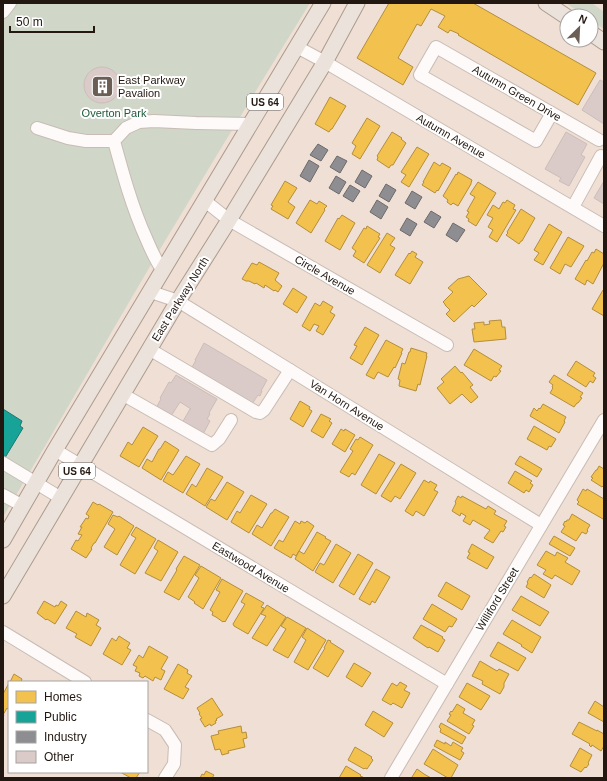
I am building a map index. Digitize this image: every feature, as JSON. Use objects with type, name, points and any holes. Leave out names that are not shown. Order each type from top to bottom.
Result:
[{"type":"main road","name":"US 64","points":[[3,540],[323,3]]},
{"type":"main road","name":"East Parkway North","points":[[3,596],[149,349],[325,62],[357,3]]},
{"type":"main road","points":[[546,3],[559,12]]},
{"type":"street","points":[[3,12],[10,3]]},
{"type":"street","name":"Autumn Avenue","points":[[297,47],[604,226]]},
{"type":"street","name":"Autumn Green Drive","points":[[552,113],[536,141],[420,75],[436,47],[552,113],[601,138]]},
{"type":"street","points":[[37,128],[68,138],[86,141],[114,141],[126,128],[139,122],[251,124]]},
{"type":"street","points":[[573,208],[602,156],[596,149],[597,142],[601,138]]},
{"type":"street","points":[[114,141],[122,174],[138,220],[156,261],[163,271]]},
{"type":"street","name":"Circle Avenue","points":[[206,201],[229,220],[447,345]]},
{"type":"street","name":"Van Horn Avenue","points":[[151,292],[178,301],[541,525]]},
{"type":"street","points":[[149,349],[260,413],[264,410],[290,370]]},
{"type":"street","points":[[122,394],[212,444],[219,439],[232,420]]},
{"type":"street","name":"Williford Street","points":[[391,778],[604,420]]},
{"type":"street","name":"Eastwood Avenue","points":[[56,450],[447,684]]},
{"type":"street","points":[[3,462],[61,498]]},
{"type":"street","points":[[3,495],[22,506]]},
{"type":"street","points":[[3,632],[83,681]]},
{"type":"street","points":[[148,721],[165,730],[175,745],[174,764],[165,778]]},
{"type":"green space","name":"Overton Park","points":[[3,3],[310,3],[165,241],[3,517]]},
{"type":"green space","points":[[566,3],[592,3],[599,8],[573,8]]},
{"type":"green space","points":[[599,8],[604,12],[604,29],[599,26]]},
{"type":"building: Homes","points":[[389,3],[473,3],[596,73],[578,105],[458,35],[459,34],[450,30],[448,33],[438,27],[445,16],[431,9],[421,26],[417,24],[398,58],[413,67],[403,85],[357,58]]},
{"type":"building: Homes","points":[[330,97],[346,106],[329,132],[315,124]]},
{"type":"building: Homes","points":[[367,118],[380,126],[360,159],[352,154],[356,146],[352,143]]},
{"type":"building: Homes","points":[[392,132],[402,138],[401,139],[406,143],[393,165],[389,168],[377,160],[377,156]]},
{"type":"building: Homes","points":[[417,147],[429,154],[409,187],[401,182],[406,175],[401,172]]},
{"type":"building: Homes","points":[[434,162],[440,166],[442,163],[451,168],[438,191],[437,190],[435,193],[422,185]]},
{"type":"building: Homes","points":[[458,172],[472,180],[458,206],[453,203],[451,205],[443,196]]},
{"type":"building: Homes","points":[[285,181],[297,188],[288,202],[295,207],[288,219],[271,209],[273,206],[271,205]]},
{"type":"building: Homes","points":[[478,182],[496,193],[476,226],[468,221],[469,219],[466,217],[469,212],[467,211],[475,197],[470,194]]},
{"type":"building: Homes","points":[[310,200],[317,204],[319,201],[327,206],[311,233],[296,223]]},
{"type":"building: Homes","points":[[507,200],[515,205],[513,209],[516,210],[497,242],[489,237],[493,230],[488,227],[493,218],[487,215],[493,205],[499,209],[503,202],[505,203]]},
{"type":"building: Homes","points":[[521,209],[535,218],[519,244],[506,235]]},
{"type":"building: Homes","points":[[342,215],[355,223],[340,250],[325,241],[338,218],[339,219]]},
{"type":"building: Homes","points":[[549,224],[562,232],[543,265],[534,260],[539,253],[534,250]]},
{"type":"building: Homes","points":[[367,226],[380,234],[378,237],[380,238],[364,263],[353,256],[356,251],[352,248],[364,228],[366,229]]},
{"type":"building: Homes","points":[[387,233],[395,238],[390,245],[395,248],[380,273],[367,265]]},
{"type":"building: Homes","points":[[568,237],[584,246],[571,267],[565,264],[560,274],[550,268]]},
{"type":"building: Homes","points":[[596,249],[604,254],[604,263],[593,284],[587,280],[585,285],[575,279],[586,260],[587,261],[592,252],[594,253]]},
{"type":"building: Homes","points":[[412,251],[417,254],[415,257],[423,262],[410,284],[395,275],[409,253],[410,254]]},
{"type":"building: Homes","points":[[259,262],[279,273],[275,280],[282,286],[278,292],[265,285],[264,288],[256,283],[255,284],[242,279],[252,263],[257,265]]},
{"type":"building: Homes","points":[[469,276],[487,294],[474,307],[472,305],[454,322],[446,314],[450,310],[443,302],[453,292],[448,288],[458,279]]},
{"type":"building: Homes","points":[[293,288],[307,297],[297,313],[283,304]]},
{"type":"building: Homes","points":[[604,290],[604,316],[592,309]]},
{"type":"building: Homes","points":[[323,301],[333,307],[330,312],[335,315],[323,335],[316,331],[319,326],[314,324],[310,331],[302,326],[315,303],[320,306]]},
{"type":"building: Homes","points":[[501,320],[502,327],[505,327],[506,339],[474,342],[472,329],[475,329],[474,323],[484,322],[484,325],[490,324],[489,321]]},
{"type":"building: Homes","points":[[365,327],[379,335],[362,365],[350,358],[357,346],[354,345]]},
{"type":"building: Homes","points":[[386,340],[403,349],[402,353],[395,368],[394,367],[388,377],[378,372],[374,379],[366,375]]},
{"type":"building: Homes","points":[[411,348],[427,353],[420,385],[418,384],[416,391],[399,386],[400,380],[398,379],[402,363],[405,364]]},
{"type":"building: Homes","points":[[474,349],[502,366],[499,370],[501,371],[496,377],[494,376],[491,381],[464,365]]},
{"type":"building: Homes","points":[[576,361],[595,373],[593,376],[596,378],[593,383],[590,381],[586,387],[567,375]]},
{"type":"building: Homes","points":[[455,366],[473,385],[470,387],[478,397],[471,403],[462,394],[450,404],[437,388],[444,382],[441,379]]},
{"type":"building: Homes","points":[[554,375],[583,393],[580,397],[582,398],[574,407],[550,393],[553,385],[549,382]]},
{"type":"building: Homes","points":[[300,401],[310,407],[309,409],[312,411],[303,427],[290,419]]},
{"type":"building: Homes","points":[[543,404],[566,417],[559,433],[530,416],[534,408],[537,411]]},
{"type":"building: Homes","points":[[321,414],[331,419],[329,421],[332,423],[323,438],[311,431]]},
{"type":"building: Homes","points":[[534,426],[556,439],[547,450],[527,439]]},
{"type":"building: Homes","points":[[143,427],[158,436],[139,467],[120,456],[128,442],[132,445]]},
{"type":"building: Homes","points":[[341,429],[344,431],[345,429],[355,435],[345,452],[332,444]]},
{"type":"building: Homes","points":[[360,437],[373,445],[355,475],[352,473],[349,477],[340,472],[353,451],[350,449],[356,439],[358,440]]},
{"type":"building: Homes","points":[[165,441],[179,450],[161,480],[142,468],[147,459],[152,462]]},
{"type":"building: Homes","points":[[379,454],[395,463],[376,494],[361,485]]},
{"type":"building: Homes","points":[[186,456],[200,464],[183,493],[163,481],[168,472],[173,475]]},
{"type":"building: Homes","points":[[520,456],[542,469],[537,477],[515,464]]},
{"type":"building: Homes","points":[[401,464],[416,473],[400,499],[395,496],[391,502],[381,496]]},
{"type":"building: Homes","points":[[599,466],[604,469],[604,486],[602,487],[591,480],[593,478],[591,477]]},
{"type":"building: Homes","points":[[207,468],[223,477],[205,506],[186,494],[192,484],[196,487]]},
{"type":"building: Homes","points":[[515,471],[532,481],[530,483],[533,485],[529,492],[526,490],[524,493],[508,483]]},
{"type":"building: Homes","points":[[424,480],[429,483],[430,481],[437,485],[434,490],[438,492],[424,516],[416,511],[413,516],[405,511]]},
{"type":"building: Homes","points":[[227,482],[244,492],[227,520],[206,507],[211,499],[215,501]]},
{"type":"building: Homes","points":[[583,489],[586,491],[587,489],[604,499],[603,519],[577,504],[579,502],[577,500]]},
{"type":"building: Homes","points":[[251,495],[267,504],[249,533],[231,522],[237,511],[240,513]]},
{"type":"building: Homes","points":[[458,496],[461,498],[462,496],[486,509],[488,506],[496,511],[494,514],[507,521],[503,532],[501,531],[493,543],[484,538],[490,530],[473,520],[470,525],[463,521],[466,516],[461,513],[460,516],[452,511]]},
{"type":"building: Homes","points":[[93,502],[113,512],[86,558],[71,549],[76,540],[78,541],[82,535],[78,534],[82,527],[80,527],[86,518],[88,519],[89,516],[86,514]]},
{"type":"building: Homes","points":[[275,509],[289,517],[271,546],[252,534],[257,525],[262,528]]},
{"type":"building: Homes","points":[[572,514],[590,525],[586,534],[582,532],[576,541],[561,532],[565,526],[563,525],[565,521],[566,522],[569,520]]},
{"type":"building: Homes","points":[[113,515],[119,516],[134,526],[117,555],[104,547],[115,529],[108,524]]},
{"type":"building: Homes","points":[[295,521],[300,524],[301,521],[305,523],[307,521],[314,526],[296,556],[293,554],[291,558],[274,548],[279,540],[283,542]]},
{"type":"building: Homes","points":[[136,527],[156,539],[135,574],[120,565],[136,538],[131,535]]},
{"type":"building: Homes","points":[[317,532],[331,541],[313,571],[295,559],[299,551],[304,554]]},
{"type":"building: Homes","points":[[554,536],[575,548],[570,556],[549,544]]},
{"type":"building: Homes","points":[[158,540],[178,552],[161,581],[145,573],[158,551],[154,548]]},
{"type":"building: Homes","points":[[336,544],[351,553],[333,583],[315,572],[320,563],[324,565]]},
{"type":"building: Homes","points":[[472,544],[494,557],[487,569],[467,558]]},
{"type":"building: Homes","points":[[546,551],[555,556],[557,552],[568,558],[565,562],[580,571],[572,585],[555,575],[552,579],[543,574],[546,570],[537,565]]},
{"type":"building: Homes","points":[[358,554],[373,563],[354,595],[339,586]]},
{"type":"building: Homes","points":[[184,556],[200,565],[179,600],[164,592]]},
{"type":"building: Homes","points":[[201,566],[221,578],[203,609],[188,597],[199,578],[195,575]]},
{"type":"building: Homes","points":[[376,569],[390,577],[375,603],[372,601],[370,605],[359,599]]},
{"type":"building: Homes","points":[[534,574],[551,585],[544,598],[526,587],[530,577],[531,578]]},
{"type":"building: Homes","points":[[222,579],[243,591],[225,622],[212,615],[213,612],[210,610],[220,592],[216,590]]},
{"type":"building: Homes","points":[[446,582],[470,596],[462,610],[438,596]]},
{"type":"building: Homes","points":[[246,593],[264,603],[261,607],[264,608],[248,634],[233,624],[245,604],[241,602]]},
{"type":"building: Homes","points":[[521,596],[549,612],[540,626],[512,610]]},
{"type":"building: Homes","points":[[44,601],[55,607],[56,605],[58,606],[61,601],[67,605],[55,624],[47,619],[46,620],[37,613]]},
{"type":"building: Homes","points":[[432,604],[457,619],[452,627],[449,626],[445,632],[423,619]]},
{"type":"building: Homes","points":[[267,605],[286,617],[267,646],[252,638],[266,616],[261,614]]},
{"type":"building: Homes","points":[[76,611],[86,617],[87,613],[99,620],[96,625],[101,628],[91,646],[75,637],[77,634],[66,628]]},
{"type":"building: Homes","points":[[287,617],[306,628],[288,658],[273,650],[286,629],[281,626]]},
{"type":"building: Homes","points":[[512,620],[541,637],[532,653],[521,646],[522,645],[503,634]]},
{"type":"building: Homes","points":[[421,625],[443,637],[442,638],[445,640],[438,652],[429,647],[428,648],[413,638]]},
{"type":"building: Homes","points":[[307,628],[326,640],[308,670],[294,662],[306,640],[302,637]]},
{"type":"building: Homes","points":[[119,636],[130,643],[127,648],[131,650],[122,665],[103,654],[112,638],[116,641]]},
{"type":"building: Homes","points":[[328,640],[344,651],[328,677],[313,668]]},
{"type":"building: Homes","points":[[498,642],[526,658],[518,671],[490,656]]},
{"type":"building: Homes","points":[[149,646],[168,657],[161,669],[165,671],[161,680],[155,677],[153,681],[145,676],[143,678],[139,676],[140,673],[135,671],[137,667],[133,665],[139,655],[143,658]]},
{"type":"building: Homes","points":[[480,661],[497,671],[499,669],[509,674],[500,694],[482,684],[483,681],[472,676]]},
{"type":"building: Homes","points":[[354,663],[371,673],[362,687],[346,677]]},
{"type":"building: Homes","points":[[178,664],[188,670],[187,673],[192,676],[185,687],[189,689],[183,699],[164,689]]},
{"type":"building: Homes","points":[[14,674],[22,679],[21,681],[10,681]]},
{"type":"building: Homes","points":[[400,682],[407,686],[404,690],[410,693],[402,708],[393,703],[391,705],[382,700],[392,683],[397,686]]},
{"type":"building: Homes","points":[[467,683],[490,696],[481,710],[459,697]]},
{"type":"building: Homes","points":[[8,685],[8,709],[7,708],[3,715],[3,694]]},
{"type":"building: Homes","points":[[212,698],[223,715],[216,719],[216,723],[205,727],[200,719],[202,718],[197,708]]},
{"type":"building: Homes","points":[[595,701],[604,707],[604,722],[588,713]]},
{"type":"building: Homes","points":[[457,704],[465,709],[463,713],[475,720],[472,725],[474,726],[469,734],[447,721],[451,715],[449,714]]},
{"type":"building: Homes","points":[[373,711],[393,723],[384,737],[365,725]]},
{"type":"building: Homes","points":[[579,722],[604,734],[604,746],[601,751],[592,745],[591,747],[589,745],[590,744],[572,734]]},
{"type":"building: Homes","points":[[441,723],[466,737],[462,744],[440,732],[441,729],[439,727]]},
{"type":"building: Homes","points":[[241,726],[242,733],[246,732],[247,738],[243,739],[245,747],[228,751],[229,753],[222,755],[220,749],[215,750],[211,736],[219,734],[218,731]]},
{"type":"building: Homes","points":[[437,740],[445,744],[445,742],[451,746],[453,742],[463,748],[461,751],[464,753],[460,760],[434,746]]},
{"type":"building: Homes","points":[[355,747],[372,757],[371,758],[373,760],[367,769],[364,769],[348,760]]},
{"type":"building: Homes","points":[[580,748],[592,755],[588,763],[589,764],[581,772],[570,766]]},
{"type":"building: Homes","points":[[433,749],[458,765],[451,778],[448,778],[424,764]]},
{"type":"building: Homes","points":[[346,766],[361,775],[360,776],[363,778],[339,778]]},
{"type":"building: Homes","points":[[417,769],[424,774],[431,778],[412,777]]},
{"type":"building: Homes","points":[[206,771],[214,775],[212,778],[200,778],[202,774],[204,775]]},
{"type":"building: Homes","points":[[122,773],[139,773],[136,778],[131,778]]},
{"type":"building: Public","points":[[3,409],[22,421],[20,426],[23,428],[3,461]]},
{"type":"building: Industry","points":[[318,144],[328,150],[321,161],[310,155]]},
{"type":"building: Industry","points":[[337,156],[347,161],[340,173],[330,167]]},
{"type":"building: Industry","points":[[309,160],[319,166],[310,182],[300,176]]},
{"type":"building: Industry","points":[[362,170],[372,176],[365,188],[355,182]]},
{"type":"building: Industry","points":[[336,176],[346,182],[339,194],[329,188]]},
{"type":"building: Industry","points":[[386,184],[396,190],[389,202],[379,196]]},
{"type":"building: Industry","points":[[350,185],[360,191],[353,202],[343,196]]},
{"type":"building: Industry","points":[[412,191],[422,197],[415,209],[405,203]]},
{"type":"building: Industry","points":[[377,200],[388,207],[381,219],[370,212]]},
{"type":"building: Industry","points":[[431,211],[441,217],[434,228],[424,222]]},
{"type":"building: Industry","points":[[407,218],[417,224],[410,236],[400,230]]},
{"type":"building: Industry","points":[[453,223],[465,230],[457,242],[446,235]]},
{"type":"building: Other","name":"East Parkway Pavalion","points":[[106,67],[115,72],[119,78],[119,92],[115,98],[106,103],[98,103],[89,98],[85,92],[84,81],[89,72],[95,68]]},
{"type":"building: Other","points":[[600,80],[604,82],[604,124],[582,110]]},
{"type":"building: Other","points":[[566,132],[587,144],[581,155],[585,157],[569,186],[559,181],[561,178],[545,169]]},
{"type":"building: Other","points":[[604,181],[604,204],[594,198]]},
{"type":"building: Other","points":[[204,343],[267,380],[260,396],[258,395],[252,404],[191,369]]},
{"type":"building: Other","points":[[176,375],[217,399],[209,413],[210,414],[207,419],[210,421],[203,434],[182,423],[191,409],[180,402],[171,416],[156,408],[169,382],[171,383]]},
{"type":"place","name":"East Parkway Pavalion","points":[[102,86]]}]
